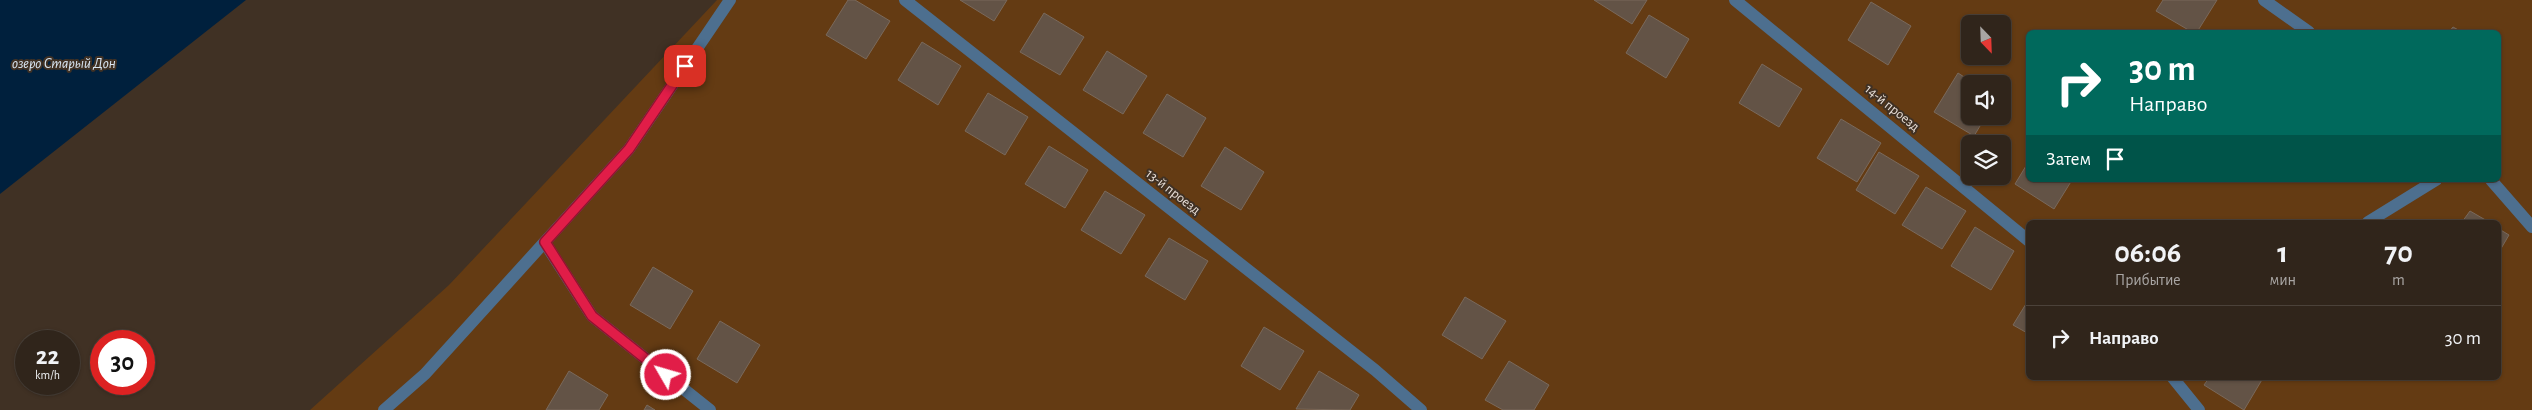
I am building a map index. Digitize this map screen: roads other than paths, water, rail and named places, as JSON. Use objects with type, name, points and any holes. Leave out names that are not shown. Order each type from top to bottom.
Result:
[{"type":"street","points":[[384,410],[425,374],[629,149],[730,0]]},
{"type":"street","name":"13-й проезд","points":[[906,0],[1375,370],[1421,410]]},
{"type":"street","name":"14-й проезд","points":[[1735,0],[2026,239]]},
{"type":"street","points":[[2264,0],[2306,30]]},
{"type":"street","points":[[2371,220],[2433,182]]},
{"type":"street","points":[[2493,182],[2532,227]]},
{"type":"street","points":[[545,242],[592,316],[710,410]]},
{"type":"street","points":[[2175,380],[2199,410]]},
{"type":"water","name":"озеро Старый Дон","points":[[0,0],[246,0],[0,194]]}]
